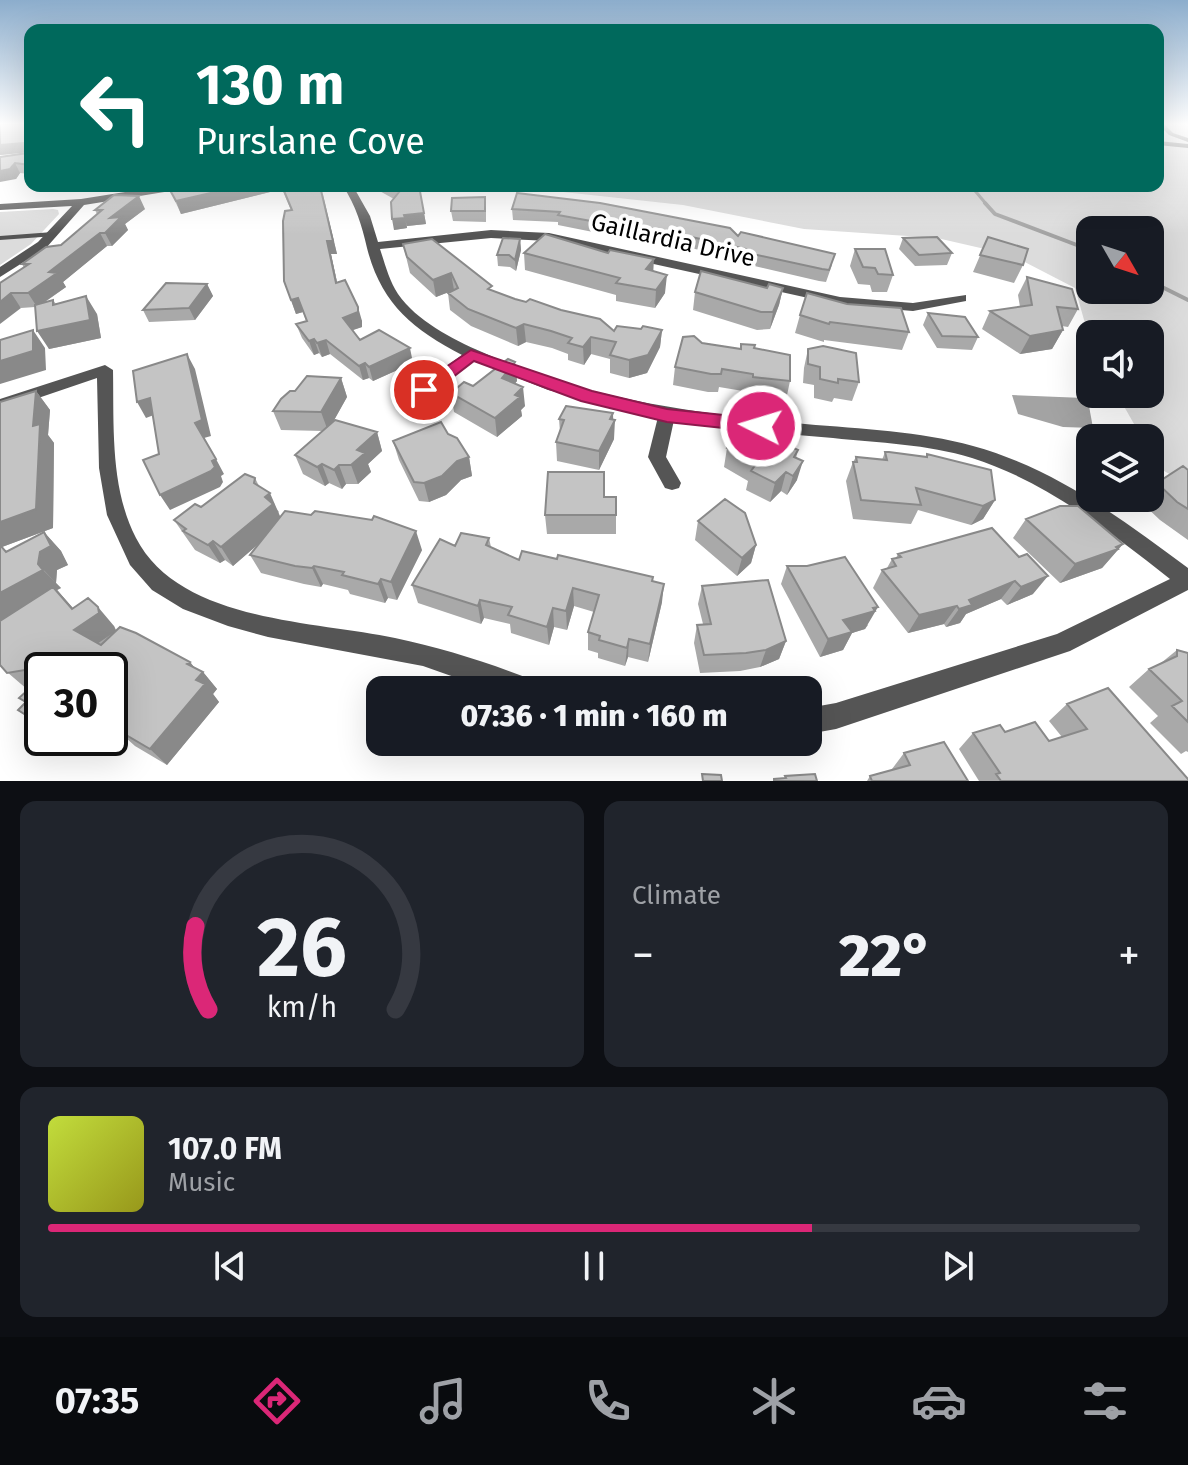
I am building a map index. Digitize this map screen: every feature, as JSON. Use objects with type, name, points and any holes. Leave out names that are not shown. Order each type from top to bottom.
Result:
[{"type":"street","points":[[0,207],[81,202],[145,192]]},
{"type":"street","points":[[352,192],[362,206],[389,294],[433,332],[471,355],[575,392],[667,416],[901,439],[993,458],[1034,477],[1112,522],[1188,580],[1062,643],[822,718]]},
{"type":"street","points":[[0,273],[33,253],[81,202]]},
{"type":"street","name":"Gaillardia Drive","points":[[372,246],[491,234],[549,237],[852,302],[913,307],[961,298]]},
{"type":"street","points":[[405,404],[471,355]]},
{"type":"street","points":[[0,405],[105,370],[107,462],[120,524],[137,559],[157,582],[193,604],[229,619],[425,655],[486,676]]},
{"type":"street","points":[[667,416],[657,457],[672,483]]},
{"type":"lane","points":[[0,238],[53,234]]},
{"type":"shaded area","points":[[1164,160],[1188,160],[1188,484],[1164,471],[1164,424],[1134,424],[1125,408],[1164,408],[1164,320],[1084,320],[1080,304],[1164,304],[1164,216],[1076,216],[1076,292],[1075,288],[1011,255],[937,238],[804,229],[683,205],[563,192],[1164,192]]},
{"type":"shaded area","points":[[58,210],[59,214],[31,244],[0,265],[0,212]]},
{"type":"shaded area","points":[[1012,395],[1076,398],[1076,408],[1089,408],[1092,424],[1063,427],[1018,414]]},
{"type":"building","points":[[0,160],[24,160],[24,164],[15,163],[10,169],[0,171]]},
{"type":"building","points":[[171,192],[215,192],[176,201]]},
{"type":"building","points":[[284,192],[321,192],[333,241],[327,241],[336,283],[345,280],[358,307],[358,312],[343,318],[360,340],[379,330],[410,348],[369,367],[365,363],[359,366],[326,340],[317,343],[314,339],[309,341],[296,324],[307,321],[298,298],[291,300],[284,281],[283,221],[285,211],[292,210]]},
{"type":"building","points":[[399,192],[420,192],[424,213],[392,219],[391,202]]},
{"type":"building","points":[[517,193],[600,203],[730,228],[738,236],[741,232],[835,254],[829,270],[822,269],[621,222],[613,225],[558,215],[560,212],[512,209]]},
{"type":"building","points":[[114,195],[139,196],[110,218],[121,217],[105,233],[100,233],[49,272],[57,273],[28,293],[11,293],[0,302],[0,283],[29,264],[22,264],[46,247],[61,245],[102,210],[95,210]]},
{"type":"building","points":[[485,197],[485,211],[451,211],[452,198]]},
{"type":"building","points":[[545,234],[608,253],[610,250],[654,259],[646,269],[667,275],[656,290],[616,283],[620,278],[524,253]]},
{"type":"building","points":[[937,237],[952,253],[919,255],[903,238]]},
{"type":"building","points":[[988,237],[1028,249],[1023,265],[980,255]]},
{"type":"building","points":[[503,238],[520,239],[515,260],[509,255],[497,255]]},
{"type":"building","points":[[432,239],[492,286],[488,289],[526,302],[530,299],[600,319],[614,331],[617,326],[662,330],[648,355],[629,360],[610,355],[616,342],[591,337],[583,347],[568,343],[572,338],[551,331],[524,324],[516,328],[468,309],[448,293],[458,288],[451,273],[433,280],[407,257],[403,244]]},
{"type":"building","points":[[855,249],[885,249],[893,275],[878,274],[875,268],[863,267]]},
{"type":"building","points":[[701,271],[767,288],[769,284],[783,288],[773,312],[761,312],[695,292]]},
{"type":"building","points":[[1027,277],[1072,289],[1078,309],[1057,307],[1063,330],[1030,336],[990,311],[1032,305]]},
{"type":"building","points":[[166,283],[207,284],[189,308],[143,310]]},
{"type":"building","points":[[807,293],[847,304],[901,308],[909,332],[829,324],[800,315]]},
{"type":"building","points":[[86,296],[90,320],[37,331],[35,305],[53,300],[53,305]]},
{"type":"building","points":[[928,313],[965,317],[978,337],[942,336]]},
{"type":"building","points":[[33,330],[33,351],[0,361],[0,340]]},
{"type":"building","points":[[694,336],[702,343],[741,349],[741,344],[755,345],[754,348],[790,355],[790,381],[753,377],[753,374],[722,369],[721,374],[711,374],[675,367],[683,337]]},
{"type":"building","points":[[823,346],[856,353],[859,382],[838,379],[838,383],[820,379],[820,367],[808,364],[808,349]]},
{"type":"building","points":[[187,354],[202,420],[195,423],[216,459],[212,461],[215,467],[160,495],[143,460],[159,454],[150,398],[137,402],[133,371]]},
{"type":"building","points":[[508,359],[515,362],[502,378],[523,387],[515,395],[520,397],[495,418],[451,393],[464,382],[473,386]]},
{"type":"building","points":[[307,376],[341,378],[321,412],[273,411],[281,399],[290,391],[295,391]]},
{"type":"building","points":[[36,391],[33,426],[40,424],[36,509],[0,522],[0,402]]},
{"type":"building","points":[[566,406],[613,413],[610,419],[615,420],[599,451],[556,442],[564,420],[559,419]]},
{"type":"building","points":[[335,420],[377,432],[357,450],[365,453],[351,465],[339,465],[334,470],[322,464],[317,467],[295,455]]},
{"type":"building","points":[[441,422],[448,434],[457,438],[469,457],[457,461],[442,476],[424,483],[414,482],[393,441]]},
{"type":"building","points":[[760,433],[798,450],[794,457],[803,461],[793,476],[786,472],[775,483],[751,471],[756,464],[727,448],[736,436],[746,441],[756,439]]},
{"type":"building","points":[[885,452],[927,457],[927,454],[991,470],[995,500],[983,506],[916,488],[921,505],[861,500],[853,462],[857,462],[856,457],[887,460]]},
{"type":"building","points":[[1183,466],[1188,470],[1188,509],[1164,490],[1164,478]]},
{"type":"building","points":[[548,472],[604,472],[604,497],[616,497],[616,515],[545,515]]},
{"type":"building","points":[[245,474],[255,478],[254,483],[270,493],[265,497],[273,504],[221,547],[213,541],[208,545],[183,531],[186,529],[174,520],[195,504],[201,507]]},
{"type":"building","points":[[725,499],[745,513],[756,545],[742,558],[698,521]]},
{"type":"building","points":[[1060,506],[1076,506],[1076,512],[1085,512],[1123,544],[1116,547],[1118,549],[1075,564],[1026,519]]},
{"type":"building","points":[[285,511],[311,515],[315,511],[372,520],[374,516],[416,531],[391,582],[381,579],[378,584],[342,575],[344,572],[295,566],[250,555]]},
{"type":"building","points":[[992,528],[1019,557],[1027,554],[1048,576],[1021,587],[1015,581],[969,600],[972,605],[959,609],[957,606],[919,615],[882,570],[896,566],[892,559],[901,557],[898,554]]},
{"type":"building","points":[[44,532],[51,546],[40,552],[38,564],[43,570],[0,593],[0,545],[6,552]]},
{"type":"building","points":[[461,533],[489,538],[486,545],[519,560],[522,551],[557,559],[558,555],[653,577],[652,581],[664,584],[650,644],[629,639],[627,648],[599,640],[600,636],[588,632],[599,595],[573,588],[566,611],[553,608],[547,627],[508,615],[512,607],[480,600],[478,606],[412,585],[440,539],[455,546]]},
{"type":"building","points":[[845,557],[878,607],[873,608],[875,611],[843,620],[852,632],[828,639],[787,566],[807,566]]},
{"type":"building","points":[[768,580],[786,641],[766,650],[704,655],[697,625],[711,624],[702,586]]},
{"type":"building","points":[[53,587],[72,609],[88,598],[98,607],[99,613],[74,630],[101,645],[120,627],[136,633],[190,662],[187,664],[203,672],[196,680],[205,684],[150,749],[128,736],[128,652],[24,652],[24,670],[7,673],[0,665],[0,621]]},
{"type":"building","points":[[1177,650],[1188,653],[1188,722],[1172,706],[1182,701],[1149,669],[1177,656]]},
{"type":"building","points":[[1108,688],[1188,781],[1001,781],[996,774],[1000,773],[973,733],[1000,725],[1005,732],[1035,722],[1049,741],[1087,729],[1067,704]]},
{"type":"building","points":[[944,742],[968,781],[872,781],[870,776],[910,765],[904,753]]},
{"type":"building","points":[[702,774],[721,775],[722,781],[703,781]]},
{"type":"building","points":[[815,774],[817,781],[774,781],[785,776]]},
{"type":"waterway","points":[[976,192],[987,205]]},
{"type":"waterway","points":[[985,203],[995,214],[1076,245]]},
{"type":"waterway","points":[[1164,288],[1188,300]]},
{"type":"route","points":[[424,390],[471,355],[538,381],[667,416],[761,426]]}]
